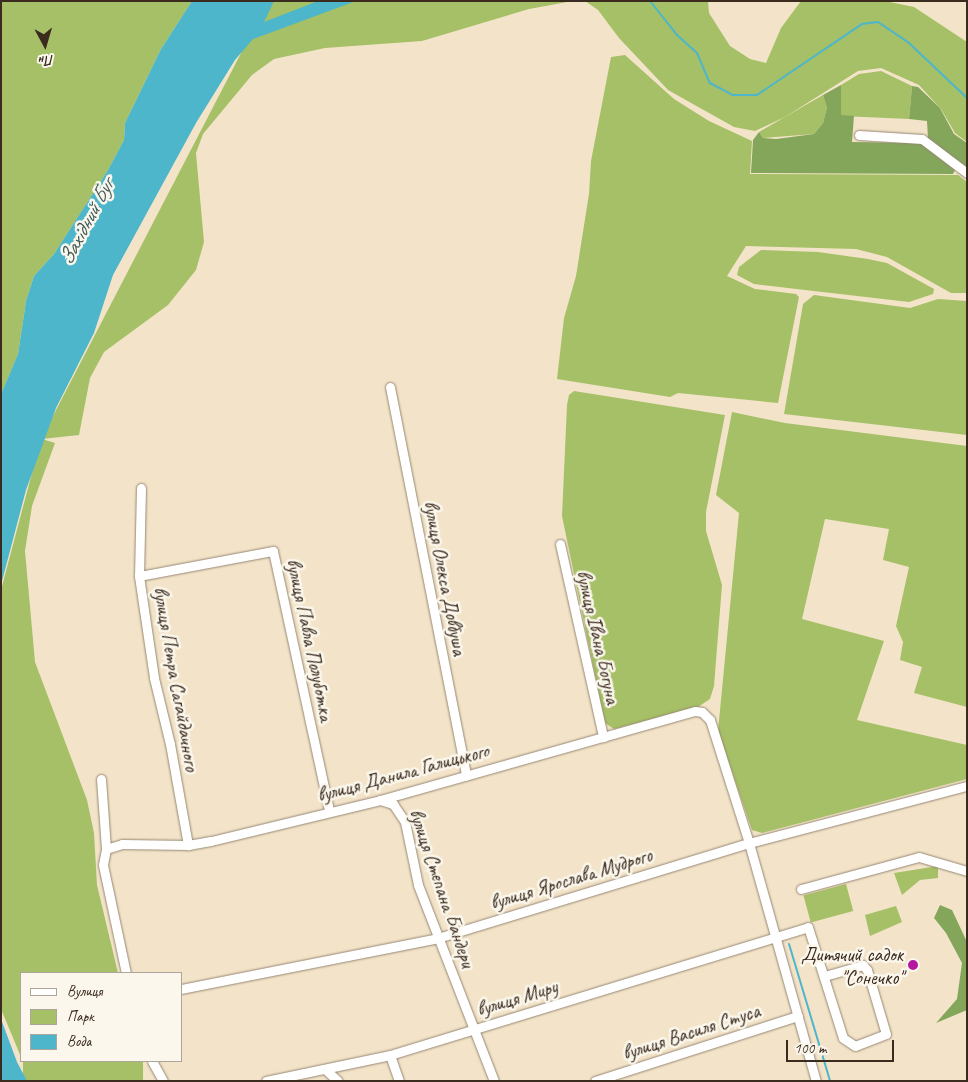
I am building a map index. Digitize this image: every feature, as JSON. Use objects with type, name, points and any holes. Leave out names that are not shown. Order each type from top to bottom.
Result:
[{"type":"street","points":[[859,135],[922,139],[967,172]]},
{"type":"street","name":"вулиця Олекса Довбуша","points":[[390,387],[466,776]]},
{"type":"street","name":"вулиця Петра Сагайдачного","points":[[141,488],[139,576],[154,678],[170,744],[188,845]]},
{"type":"street","name":"вулиця Івана Богуна","points":[[560,544],[603,736]]},
{"type":"street","name":"вулиця Павла Полуботка","points":[[139,576],[273,551],[329,812]]},
{"type":"street","name":"вулиця Данила Галицького","points":[[106,849],[122,844],[188,845],[329,812],[380,800],[695,711],[706,715],[749,843]]},
{"type":"street","points":[[101,779],[106,849],[103,865],[126,972]]},
{"type":"street","name":"вулиця Ярослава Мудрого","points":[[182,989],[438,938],[749,843],[967,786]]},
{"type":"street","name":"вулиця Степана Бандери","points":[[380,800],[393,804],[404,822],[418,885],[494,1081]]},
{"type":"street","points":[[749,843],[816,1081]]},
{"type":"street","points":[[801,889],[919,857],[967,871]]},
{"type":"street","name":"вулиця Миру","points":[[266,1081],[390,1056],[775,935],[808,927],[824,976]]},
{"type":"street","points":[[863,965],[867,970],[886,1034],[855,1046],[848,1043],[843,1038],[824,976],[863,965]]},
{"type":"street","name":"вулиця Василя Стуса","points":[[595,1081],[798,1016]]},
{"type":"street","points":[[390,1056],[399,1081]]},
{"type":"street","points":[[152,1062],[162,1081]]},
{"type":"street","points":[[326,1070],[338,1081]]},
{"type":"green space","points":[[1,1],[192,1],[161,49],[125,123],[124,140],[108,170],[54,254],[34,276],[26,301],[18,354],[1,394]]},
{"type":"green space","points":[[268,1],[573,1],[529,9],[422,41],[325,48],[274,59],[252,75],[203,134],[196,153],[204,242],[196,270],[168,305],[104,352],[90,378],[79,435],[42,439],[55,443],[32,506],[25,551],[35,662],[87,800],[94,833],[97,885],[118,972],[20,972],[20,1055],[1,1009],[1,590],[41,439]]},
{"type":"green space","points":[[585,1],[708,1],[709,13],[730,46],[750,59],[766,63],[781,28],[801,1],[885,1],[914,7],[967,42],[967,142],[955,133],[941,109],[919,85],[881,68],[858,71],[785,117],[755,131],[734,127],[668,90],[619,38],[598,10]]},
{"type":"green space","points":[[625,55],[674,99],[709,121],[752,141],[750,174],[958,175],[967,182],[967,293],[951,293],[887,257],[856,249],[746,246],[727,276],[755,289],[796,294],[799,297],[778,403],[678,393],[670,397],[557,379],[564,318],[576,276],[589,194],[591,161],[611,57]]},
{"type":"green space","points":[[881,71],[912,86],[909,119],[841,116],[841,85],[859,74]]},
{"type":"green space","points":[[841,85],[841,115],[854,116],[852,142],[920,143],[955,170],[953,174],[751,173],[753,140],[759,132],[763,138],[776,139],[814,134],[823,123],[827,108],[823,95]]},
{"type":"green space","points":[[912,86],[918,87],[940,108],[954,134],[967,143],[967,169],[928,139],[927,121],[909,119]]},
{"type":"green space","points":[[823,95],[827,108],[823,123],[814,134],[763,138],[759,132]]},
{"type":"green space","points":[[761,250],[818,252],[887,263],[934,289],[933,294],[909,302],[754,284],[737,275],[739,267]]},
{"type":"green space","points":[[814,295],[910,308],[938,299],[967,301],[967,435],[784,414],[803,304]]},
{"type":"green space","points":[[574,391],[725,415],[706,512],[706,531],[722,585],[714,686],[710,699],[698,707],[614,729],[605,723],[562,516],[567,405],[569,395]]},
{"type":"green space","points":[[732,412],[785,423],[967,446],[967,707],[914,693],[922,667],[900,660],[903,642],[896,626],[909,567],[883,560],[889,529],[825,519],[802,619],[884,641],[857,720],[967,745],[967,779],[762,833],[752,830],[718,731],[739,513],[716,495]]},
{"type":"green space","points":[[938,866],[938,878],[920,880],[902,895],[894,873]]},
{"type":"green space","points":[[846,884],[853,911],[811,922],[803,895]]},
{"type":"green space","points":[[940,905],[952,910],[967,942],[967,1010],[936,1023],[957,999],[962,963],[946,933],[934,918]]},
{"type":"green space","points":[[896,906],[902,922],[870,936],[865,915]]},
{"type":"green space","points":[[23,1062],[143,1062],[143,1081],[23,1081]]},
{"type":"water","name":"Західний Буг","points":[[192,1],[274,1],[264,22],[318,1],[356,1],[253,39],[235,60],[196,123],[113,275],[94,333],[56,408],[26,490],[1,585],[1,394],[18,354],[26,301],[34,276],[54,254],[108,170],[124,140],[125,123],[161,49]]},
{"type":"water","points":[[1,1019],[17,1062],[27,1081],[1,1081]]},
{"type":"waterway","points":[[650,1],[677,35],[697,53],[710,83],[733,95],[757,95],[862,24],[878,22],[909,43],[967,98]]},
{"type":"waterway","points":[[789,944],[830,1081]]},
{"type":"place","name":"Дитячий садок \"Сонечко\"","points":[[913,965]]}]
